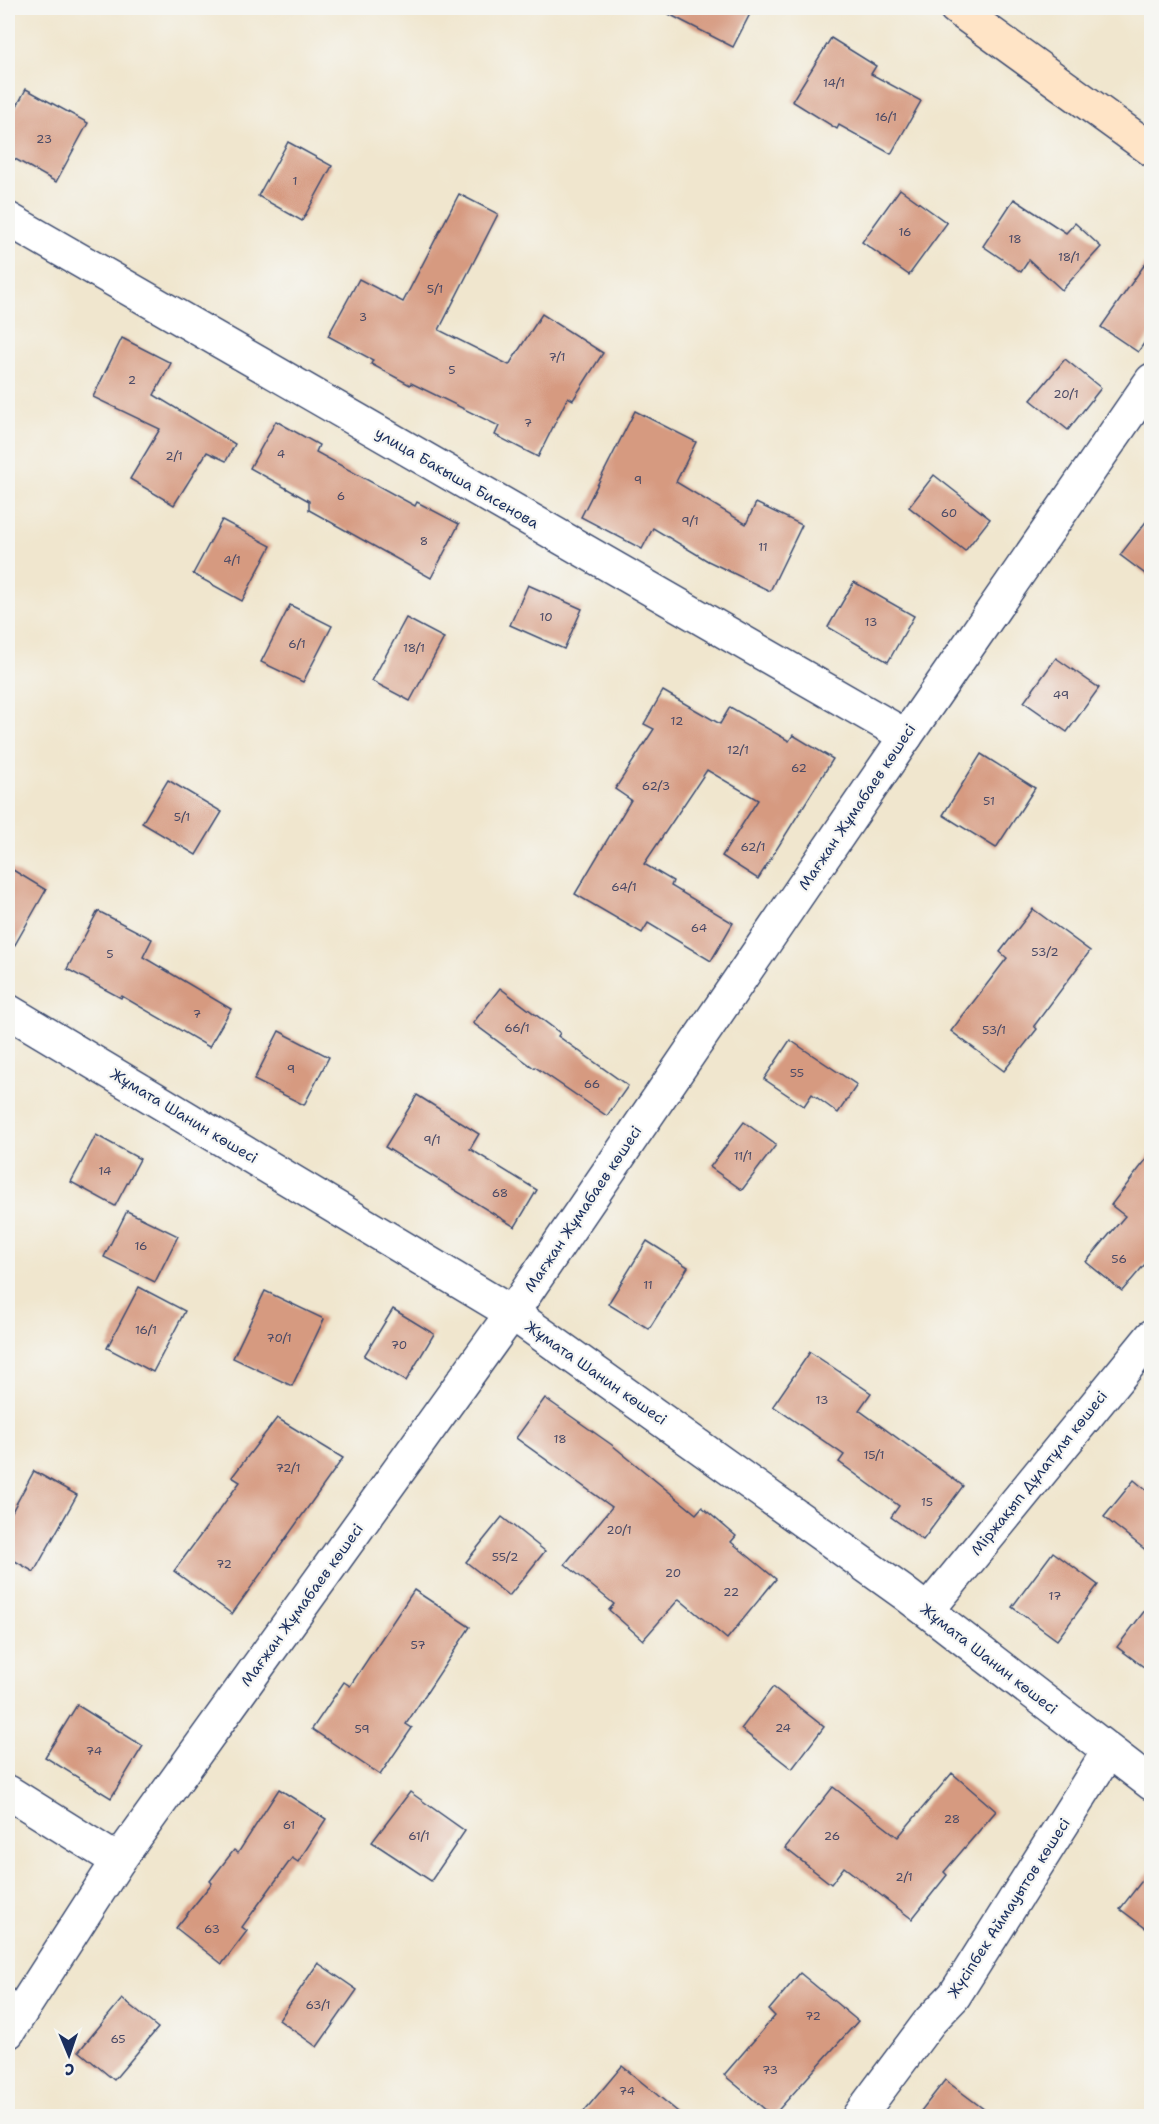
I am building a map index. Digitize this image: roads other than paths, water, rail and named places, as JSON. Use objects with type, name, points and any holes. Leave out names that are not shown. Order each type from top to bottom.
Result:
[{"type":"main road","points":[[956,8],[1152,150]]},
{"type":"street","name":"улица Бакыша Бисенова","points":[[8,219],[906,736]]},
{"type":"street","name":"Мағжан Жұмабаев көшесі","points":[[8,2032],[118,1861],[512,1313],[1152,380]]},
{"type":"street","name":"Жұмата Шанин көшесі","points":[[8,1011],[512,1313],[928,1610],[1152,1784]]},
{"type":"street","name":"Міржақып Дұлатұлы көшесі","points":[[928,1610],[1152,1336]]},
{"type":"street","name":"Жүсіпбек Аймауытов көшесі","points":[[860,2116],[930,2021],[954,1996],[1108,1752]]},
{"type":"street","points":[[8,1792],[118,1861]]}]
